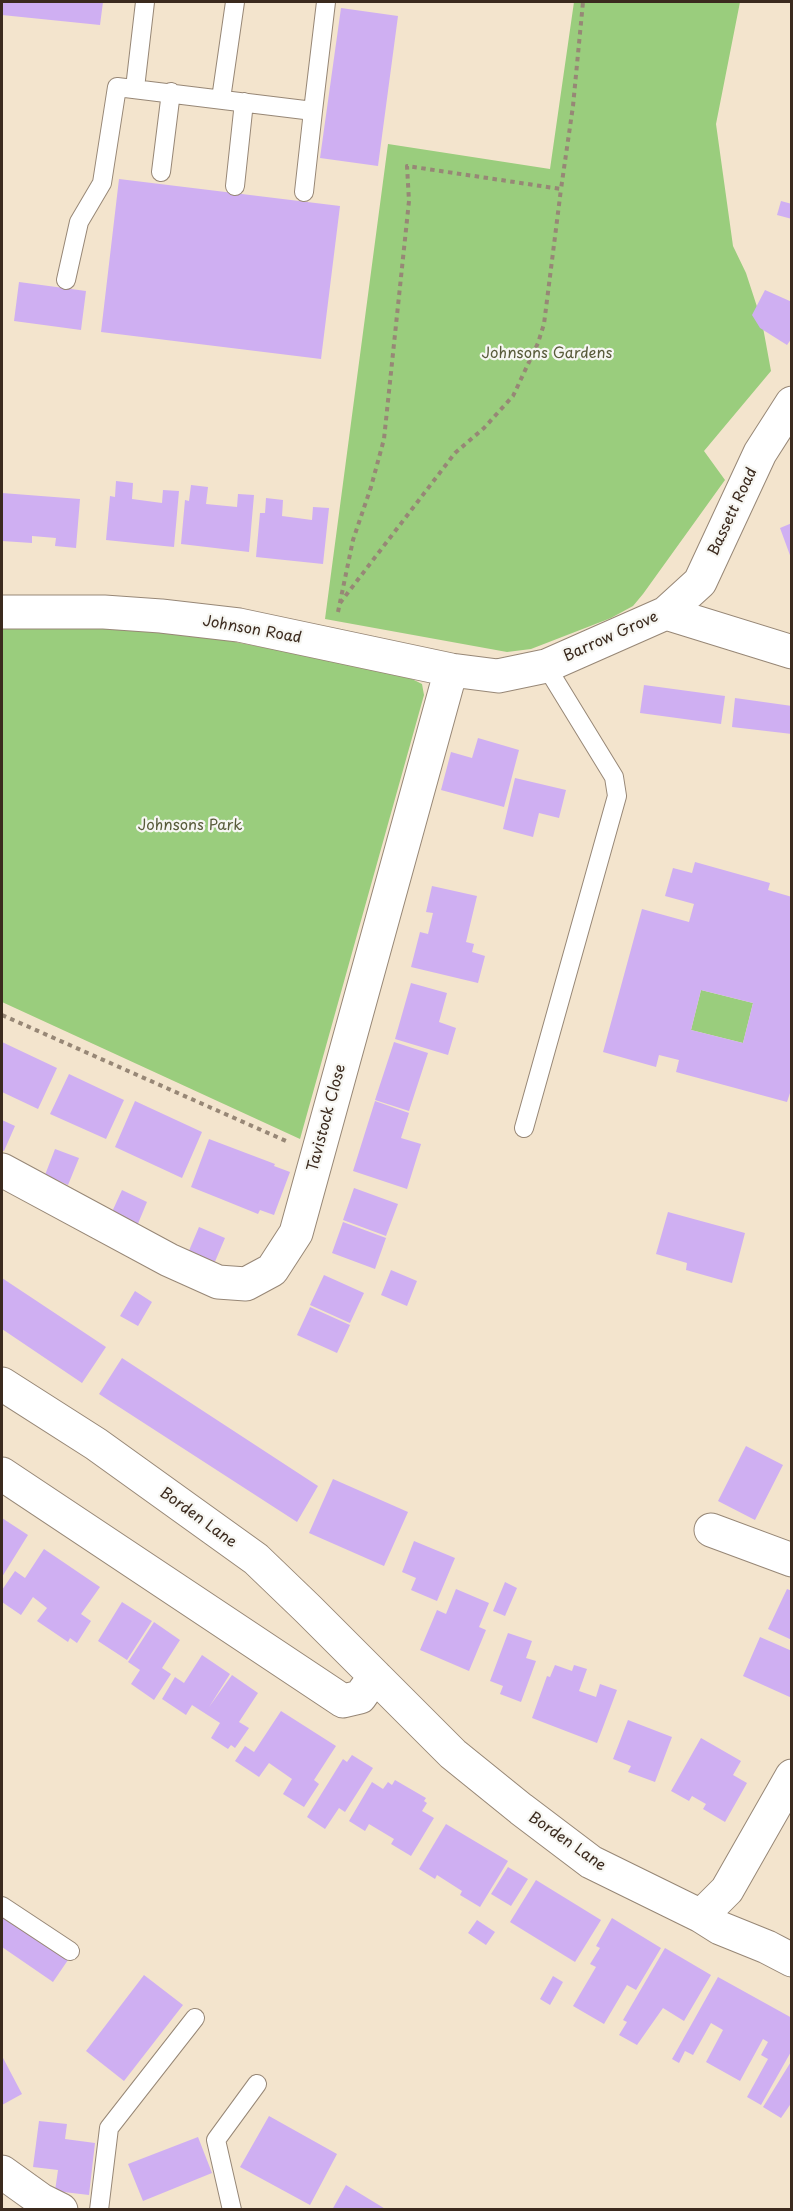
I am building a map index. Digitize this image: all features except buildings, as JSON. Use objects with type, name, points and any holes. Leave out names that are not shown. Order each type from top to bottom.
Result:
[{"type":"street","name":"Bassett Road","points":[[666,613],[700,582],[760,453],[792,403]]},
{"type":"street","name":"Johnson Road","points":[[2,612],[104,612],[161,615],[239,625],[451,670],[498,676]]},
{"type":"street","name":"Barrow Grove","points":[[498,676],[546,666],[666,613],[792,652]]},
{"type":"street","name":"Tavistock Close","points":[[2,1170],[169,1260],[218,1282],[246,1284],[272,1270],[296,1233],[451,670]]},
{"type":"street","name":"Borden Lane","points":[[2,1384],[96,1444],[256,1559],[453,1754],[520,1809],[591,1862],[701,1916],[720,1928],[792,1960]]},
{"type":"street","points":[[2,1474],[343,1701],[360,1697],[375,1676]]},
{"type":"street","points":[[711,1530],[792,1560]]},
{"type":"street","points":[[701,1916],[728,1890],[792,1776]]},
{"type":"street","points":[[2,2172],[41,2200],[61,2210]]},
{"type":"lane","points":[[135,88],[145,2]]},
{"type":"lane","points":[[221,99],[235,2]]},
{"type":"lane","points":[[304,192],[326,2]]},
{"type":"lane","points":[[66,280],[79,222],[102,183],[117,87],[313,111]]},
{"type":"lane","points":[[161,172],[171,92]]},
{"type":"lane","points":[[235,186],[244,102]]},
{"type":"lane","points":[[524,1128],[617,796],[614,777],[546,666]]},
{"type":"lane","points":[[2,1906],[70,1951]]},
{"type":"lane","points":[[99,2210],[109,2128],[195,2018]]},
{"type":"lane","points":[[232,2210],[216,2140],[256,2084]]},
{"type":"path","points":[[340,603],[455,453],[484,428],[513,396],[538,343],[544,324],[573,106],[583,2]]},
{"type":"path","points":[[332,645],[353,540],[384,439],[409,201],[407,166],[561,189]]},
{"type":"path","points":[[2,1015],[317,1155]]},
{"type":"green space","name":"Johnsons Gardens","points":[[574,2],[740,2],[716,124],[733,246],[746,273],[762,322],[771,371],[704,451],[725,480],[633,606],[611,618],[531,649],[507,652],[325,619],[388,144],[550,169]]},
{"type":"green space","name":"Johnsons Park","points":[[45,621],[197,635],[348,663],[410,678],[422,684],[424,695],[300,1139],[2,1002],[2,622]]},
{"type":"green space","points":[[701,990],[753,1003],[743,1043],[691,1030]]}]
